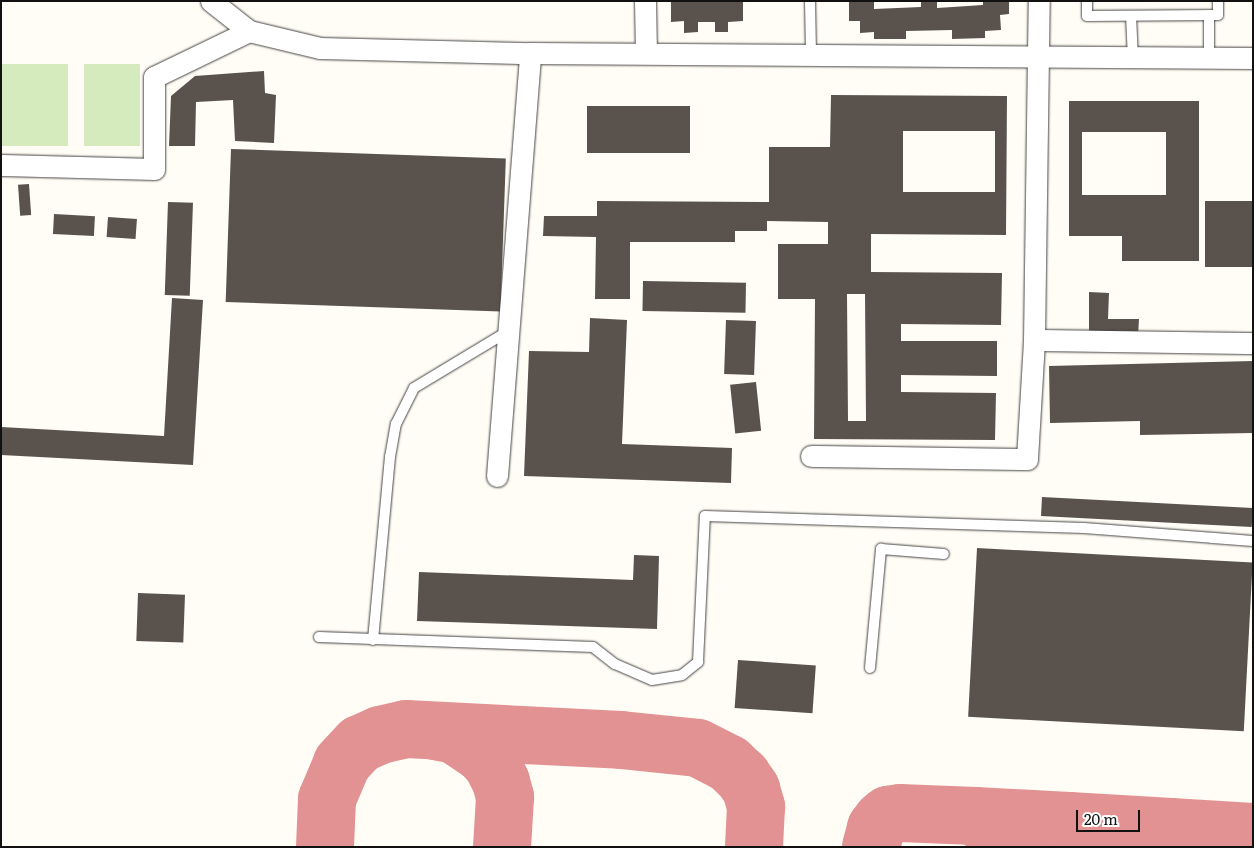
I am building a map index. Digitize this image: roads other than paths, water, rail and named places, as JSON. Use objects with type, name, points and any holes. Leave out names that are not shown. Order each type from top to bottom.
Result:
[{"type":"street","points":[[211,1],[249,31],[320,48],[530,54],[646,53],[1253,58]]},
{"type":"street","points":[[645,1],[646,53]]},
{"type":"street","points":[[811,456],[1027,459],[1034,340],[1039,1]]},
{"type":"street","points":[[1,165],[154,169],[154,77],[249,31]]},
{"type":"street","points":[[497,476],[530,54]]},
{"type":"street","points":[[1034,340],[1253,343]]},
{"type":"lane","points":[[810,1],[811,54]]},
{"type":"lane","points":[[1087,1],[1087,16],[1218,15],[1218,1]]},
{"type":"lane","points":[[1209,15],[1210,58]]},
{"type":"lane","points":[[1131,16],[1133,58]]},
{"type":"lane","points":[[373,640],[390,457],[396,424],[414,388],[508,332]]},
{"type":"lane","points":[[319,637],[593,647],[615,664],[652,680],[682,675],[698,662],[705,516],[1084,528],[1253,541]]},
{"type":"lane","points":[[870,668],[881,549],[944,554]]}]
